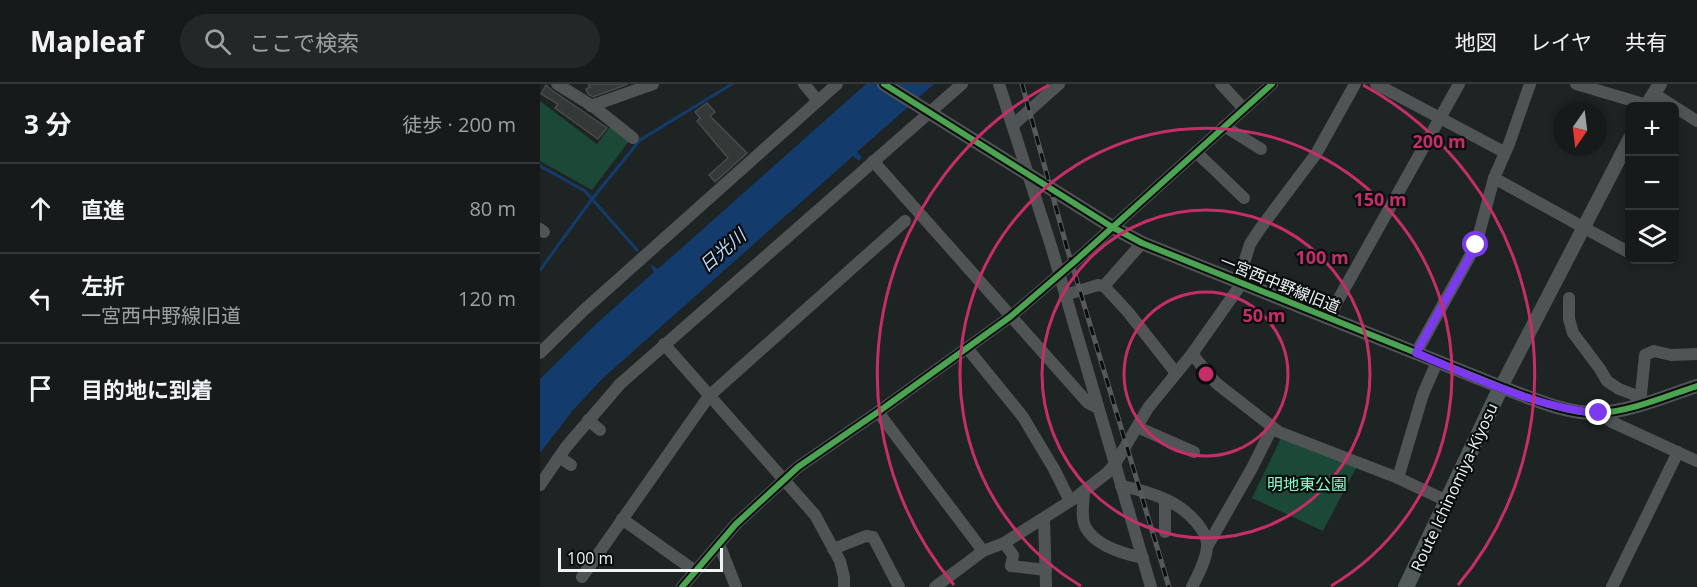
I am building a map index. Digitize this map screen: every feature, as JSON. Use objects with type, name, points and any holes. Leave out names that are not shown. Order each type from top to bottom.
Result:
[{"type":"main road","name":"Route Ichinomiya-Kiyosu","points":[[1406,587],[1501,387]]},
{"type":"street","points":[[558,84],[633,138]]},
{"type":"street","points":[[591,106],[653,84]]},
{"type":"street","points":[[804,84],[819,101]]},
{"type":"street","points":[[540,353],[584,310],[837,84]]},
{"type":"street","name":"一宮西中野線旧道","points":[[884,84],[1143,243],[1545,404],[1599,413],[1640,404],[1697,386]]},
{"type":"street","points":[[540,485],[588,420],[620,384],[962,84]]},
{"type":"street","points":[[999,84],[1059,275],[1151,587]]},
{"type":"street","points":[[1013,125],[1059,84]]},
{"type":"street","points":[[1221,84],[1244,109]]},
{"type":"street","points":[[682,587],[736,524],[798,466],[878,412],[1010,317],[1272,84]]},
{"type":"street","points":[[934,587],[983,551],[1004,543],[1044,518],[1107,473],[1148,408],[1192,354],[1240,282],[1250,244],[1316,154],[1355,84]]},
{"type":"street","points":[[1376,84],[1504,152]]},
{"type":"street","points":[[1329,318],[1459,84]]},
{"type":"street","points":[[1416,353],[1476,245],[1494,178],[1509,144],[1530,84]]},
{"type":"street","points":[[1576,84],[1652,97],[1697,121]]},
{"type":"street","points":[[1224,126],[1261,149]]},
{"type":"street","points":[[1501,387],[1625,146]]},
{"type":"street","points":[[1196,152],[1244,198]]},
{"type":"street","points":[[873,161],[1010,317],[1089,403],[1098,408]]},
{"type":"street","points":[[1494,178],[1625,251]]},
{"type":"street","points":[[582,577],[710,396],[904,221]]},
{"type":"street","points":[[1104,286],[1143,243]]},
{"type":"street","points":[[1065,295],[1098,285],[1104,286],[1128,312],[1176,373]]},
{"type":"street","points":[[1569,298],[1569,319],[1573,333],[1607,381],[1635,395],[1640,404]]},
{"type":"street","points":[[664,344],[815,515],[840,561],[844,587]]},
{"type":"street","points":[[967,348],[1023,417],[1070,501]]},
{"type":"street","points":[[1640,404],[1645,355],[1654,351],[1671,355],[1697,354]]},
{"type":"street","points":[[1192,354],[1216,383],[1272,428],[1398,478],[1447,501]]},
{"type":"street","points":[[1398,478],[1423,394],[1437,362]]},
{"type":"street","points":[[878,412],[983,551]]},
{"type":"street","points":[[1599,413],[1612,422],[1697,461]]},
{"type":"street","points":[[588,420],[600,430]]},
{"type":"street","points":[[1137,428],[1194,452]]},
{"type":"street","points":[[1192,587],[1208,545],[1272,428]]},
{"type":"street","points":[[1612,587],[1678,452]]},
{"type":"street","points":[[559,457],[571,465]]},
{"type":"street","points":[[1121,486],[1143,490],[1174,503],[1194,517],[1208,545]]},
{"type":"street","points":[[1084,491],[1083,516],[1086,528],[1102,543],[1122,554],[1143,558]]},
{"type":"street","points":[[1165,501],[1165,532]]},
{"type":"street","points":[[1044,518],[1046,587]]},
{"type":"street","points":[[622,519],[695,571]]},
{"type":"street","points":[[833,549],[866,536],[873,537],[899,587]]},
{"type":"street","points":[[1004,543],[1013,555],[1011,566],[1046,570]]},
{"type":"street","points":[[719,544],[736,587]]},
{"type":"green space","points":[[540,101],[597,144],[610,127],[629,141],[592,190],[540,161]]},
{"type":"green space","name":"明地東公園","points":[[1282,436],[1357,466],[1323,531],[1252,498]]},
{"type":"water","name":"日光川","points":[[866,84],[934,84],[857,152],[862,157],[859,161],[853,156],[602,379],[574,409],[540,453],[540,379],[654,272],[650,264],[658,269]]},
{"type":"building","points":[[588,84],[628,84],[593,97],[586,89],[590,87]]},
{"type":"building","points":[[546,85],[607,128],[598,139],[555,108],[558,104],[541,94]]},
{"type":"building","points":[[707,103],[715,112],[710,116],[747,153],[715,182],[709,175],[728,158],[697,121],[700,118],[695,112]]},
{"type":"waterway","points":[[540,270],[592,199],[640,140],[732,84]]},
{"type":"waterway","points":[[540,166],[585,191],[637,250]]},
{"type":"railway","points":[[1022,84],[1067,248],[1169,587]]},
{"type":"cycle path","points":[[884,84],[1112,227],[1142,243],[1524,396],[1574,411],[1599,413],[1636,406],[1697,386]]},
{"type":"cycle path","points":[[682,587],[736,524],[798,467],[1010,317],[1272,84]]},
{"type":"route","points":[[1476,245],[1416,353],[1545,404],[1599,413]]}]
